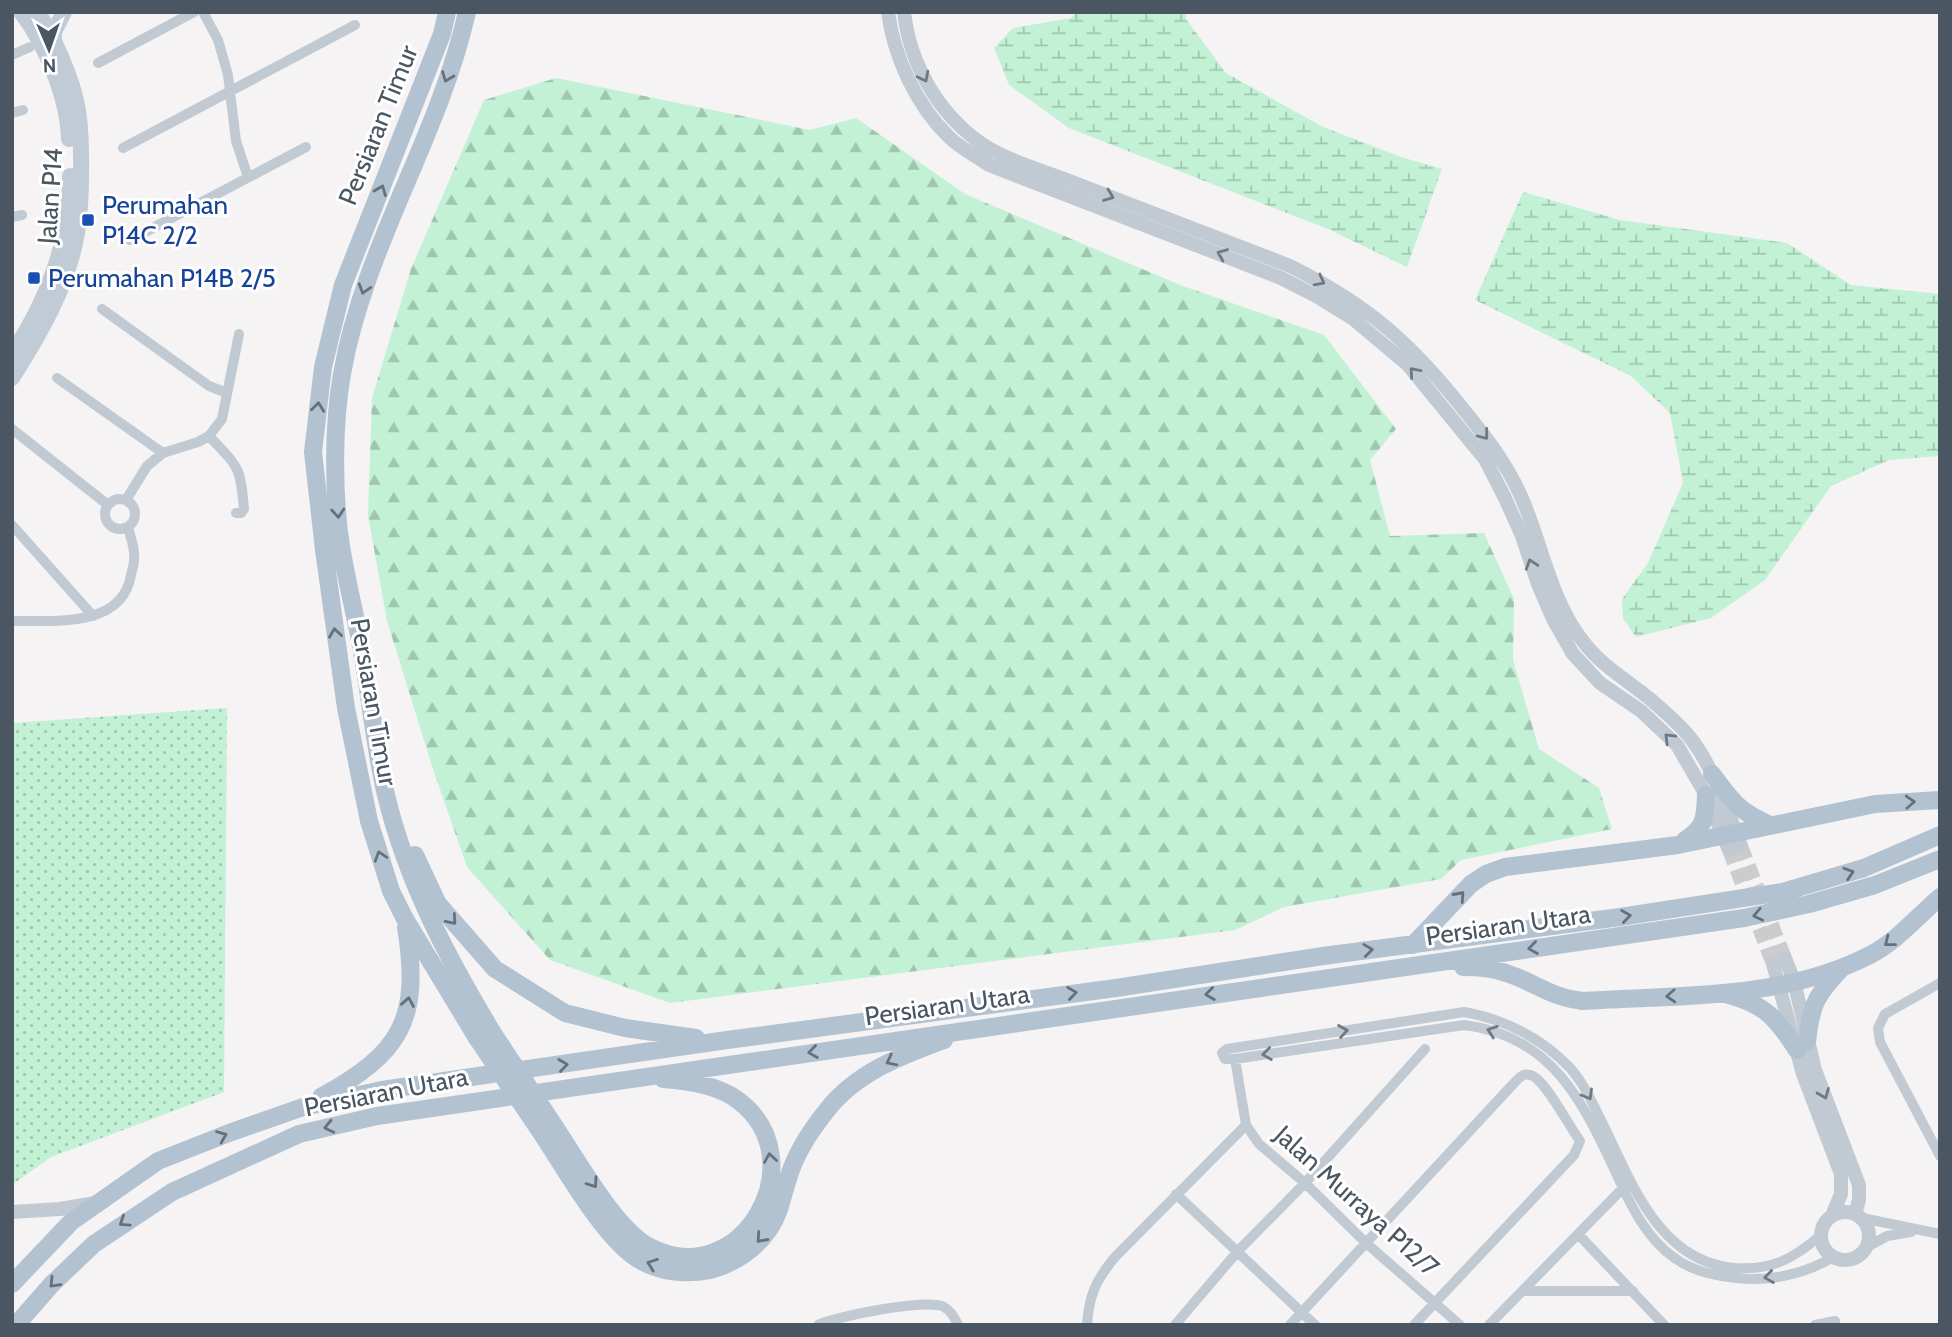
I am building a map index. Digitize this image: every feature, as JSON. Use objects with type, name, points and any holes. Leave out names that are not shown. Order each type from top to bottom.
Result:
[{"type":"main road","points":[[54,46],[54,32],[64,12]]},
{"type":"main road","name":"Persiaran Timur","points":[[447,12],[442,34],[343,285],[323,367],[313,452],[324,550],[357,768],[376,844],[391,891],[405,919],[546,1128],[625,1229],[650,1247],[674,1256],[697,1255],[718,1260]]},
{"type":"main road","name":"Persiaran Timur","points":[[467,12],[454,59],[365,284],[342,374],[334,450],[340,544],[361,642],[386,795],[416,890],[485,1037]]},
{"type":"main road","name":"Jalan P14","points":[[12,379],[49,316],[61,287],[77,232],[80,184],[79,121],[73,89],[37,16]]},
{"type":"main road","name":"Jalan P14","points":[[12,354],[38,312],[49,285],[65,231],[70,182],[65,106],[39,40],[37,16]]},
{"type":"main road","points":[[1712,774],[1745,813],[1770,825]]},
{"type":"main road","points":[[386,795],[438,904],[495,969],[565,1013],[649,1032],[727,1040]]},
{"type":"main road","points":[[1678,845],[1697,832],[1702,825],[1706,795]]},
{"type":"main road","points":[[1413,945],[1471,884],[1486,874],[1505,867],[1678,845],[1732,841],[1770,825],[1875,804],[1940,800]]},
{"type":"main road","name":"Persiaran Utara","points":[[12,1284],[71,1222],[158,1161],[303,1107],[382,1090],[1783,892],[1864,868],[1940,835]]},
{"type":"main road","name":"Persiaran Utara","points":[[16,1325],[52,1283],[120,1224],[172,1192],[299,1134],[377,1116],[633,1077],[1744,918],[1809,904],[1875,885],[1940,859]]},
{"type":"main road","points":[[1423,964],[1486,968],[1508,973],[1556,996],[1582,1001],[1723,993],[1787,983],[1843,967],[1872,954],[1890,942],[1940,897]]},
{"type":"main road","points":[[303,1107],[355,1078],[377,1061],[404,1022],[411,982],[405,919]]},
{"type":"main road","points":[[1802,1046],[1810,1011],[1823,988],[1843,967]]},
{"type":"main road","points":[[1723,993],[1748,1000],[1766,1010],[1802,1046]]},
{"type":"main road","points":[[718,1260],[739,1258],[758,1243],[780,1209],[797,1156],[828,1108],[849,1087],[893,1059],[977,1027]]},
{"type":"main road","points":[[633,1077],[699,1084],[720,1091],[738,1100],[753,1114],[762,1131],[772,1165],[767,1199],[759,1214],[718,1260]]},
{"type":"street","points":[[98,63],[194,12]]},
{"type":"street","points":[[204,12],[218,40],[231,90],[236,141],[248,177]]},
{"type":"street","points":[[888,12],[907,76],[927,111],[959,145],[989,165],[1281,278],[1352,318],[1408,365],[1485,459],[1522,536],[1548,607],[1573,654],[1600,683],[1641,711],[1677,745],[1732,841]]},
{"type":"street","points":[[904,12],[908,39],[933,95],[957,124],[981,144],[1031,167],[1290,266],[1328,285],[1359,306],[1417,354],[1497,452],[1520,494],[1562,610],[1582,640],[1608,669],[1648,698],[1691,738],[1712,774],[1732,841]]},
{"type":"street","points":[[123,148],[355,25]]},
{"type":"street","points":[[12,55],[30,47]]},
{"type":"street","points":[[130,240],[306,147]]},
{"type":"street","points":[[103,309],[209,386],[227,393]]},
{"type":"street","points":[[126,500],[147,466],[163,453],[209,436],[222,419],[239,334]]},
{"type":"street","points":[[57,378],[163,453]]},
{"type":"street","points":[[14,427],[108,505]]},
{"type":"street","points":[[209,436],[237,465],[240,473],[244,509],[241,513],[236,513]]},
{"type":"street","points":[[115,500],[126,500],[133,505],[136,515],[128,527],[118,529],[109,524],[105,516],[108,505],[115,500]]},
{"type":"street","points":[[12,525],[93,616]]},
{"type":"street","points":[[12,621],[80,620],[99,615],[124,596],[130,584],[135,555],[128,527]]},
{"type":"street","points":[[1779,961],[1787,983],[1815,1109],[1841,1174],[1841,1194],[1832,1216],[1824,1224],[1821,1235],[1824,1248],[1833,1257],[1848,1260],[1856,1258],[1867,1247],[1887,1236],[1921,1231]]},
{"type":"street","points":[[1940,983],[1885,1014],[1878,1028],[1880,1042],[1940,1156]]},
{"type":"street","name":"Jalan Murraya P12/7","points":[[1460,1325],[1259,1144],[1246,1125],[1235,1059],[1464,1025],[1489,1030],[1541,1055],[1563,1076],[1627,1185]]},
{"type":"street","points":[[1802,1046],[1815,1070],[1858,1185],[1858,1216],[1870,1235],[1867,1247]]},
{"type":"street","points":[[1175,1325],[1238,1251],[1305,1183],[1425,1049]]},
{"type":"street","points":[[1290,1325],[1515,1082],[1523,1075],[1530,1074],[1560,1107],[1567,1124],[1580,1141],[1579,1146],[1574,1155],[1414,1325]]},
{"type":"street","points":[[1087,1325],[1088,1304],[1098,1278],[1115,1257],[1246,1125]]},
{"type":"street","points":[[1627,1185],[1662,1231],[1684,1250],[1712,1264],[1746,1268],[1774,1266],[1791,1258],[1821,1235]]},
{"type":"street","points":[[1489,1325],[1627,1185]]},
{"type":"street","points":[[1627,1185],[1634,1211],[1656,1241],[1676,1260],[1706,1273],[1748,1280],[1770,1278],[1816,1268],[1833,1257]]},
{"type":"street","points":[[1176,1194],[1315,1325]]},
{"type":"street","points":[[12,1212],[60,1209],[96,1203]]},
{"type":"street","points":[[1832,1216],[1843,1212],[1940,1234]]},
{"type":"street","points":[[1578,1234],[1664,1325]]},
{"type":"street","points":[[1523,1291],[1633,1291]]},
{"type":"street","points":[[818,1325],[849,1316],[922,1304],[943,1306],[951,1312],[958,1325]]},
{"type":"street","points":[[1815,1325],[1835,1321]]},
{"type":"green space","points":[[1077,12],[1185,12],[1186,19],[1226,73],[1323,127],[1401,157],[1442,169],[1407,267],[1328,229],[1069,128],[1009,85],[994,48],[1013,28],[1071,18]]},
{"type":"green space","points":[[556,78],[810,130],[856,118],[965,194],[1180,285],[1324,335],[1396,429],[1370,460],[1390,536],[1484,533],[1514,599],[1513,660],[1539,749],[1599,788],[1612,829],[1461,860],[1441,879],[1284,907],[1235,930],[670,1003],[550,960],[467,867],[387,621],[368,515],[372,398],[411,269],[484,100]]},
{"type":"green space","points":[[1523,192],[1620,220],[1787,243],[1851,285],[1940,294],[1940,456],[1889,460],[1831,486],[1765,580],[1711,618],[1636,637],[1623,618],[1622,599],[1648,563],[1683,483],[1670,413],[1631,376],[1475,300]]},
{"type":"green space","points":[[227,708],[224,1092],[51,1157],[12,1185],[12,723]]},
{"type":"tunnel","points":[[1741,846],[1785,958]]},
{"type":"tunnel","points":[[1729,850],[1773,964]]},
{"type":"place","name":"Perumahan P14C 2/2","points":[[88,220]]},
{"type":"place","name":"Perumahan P14B 2/5","points":[[34,278]]}]
